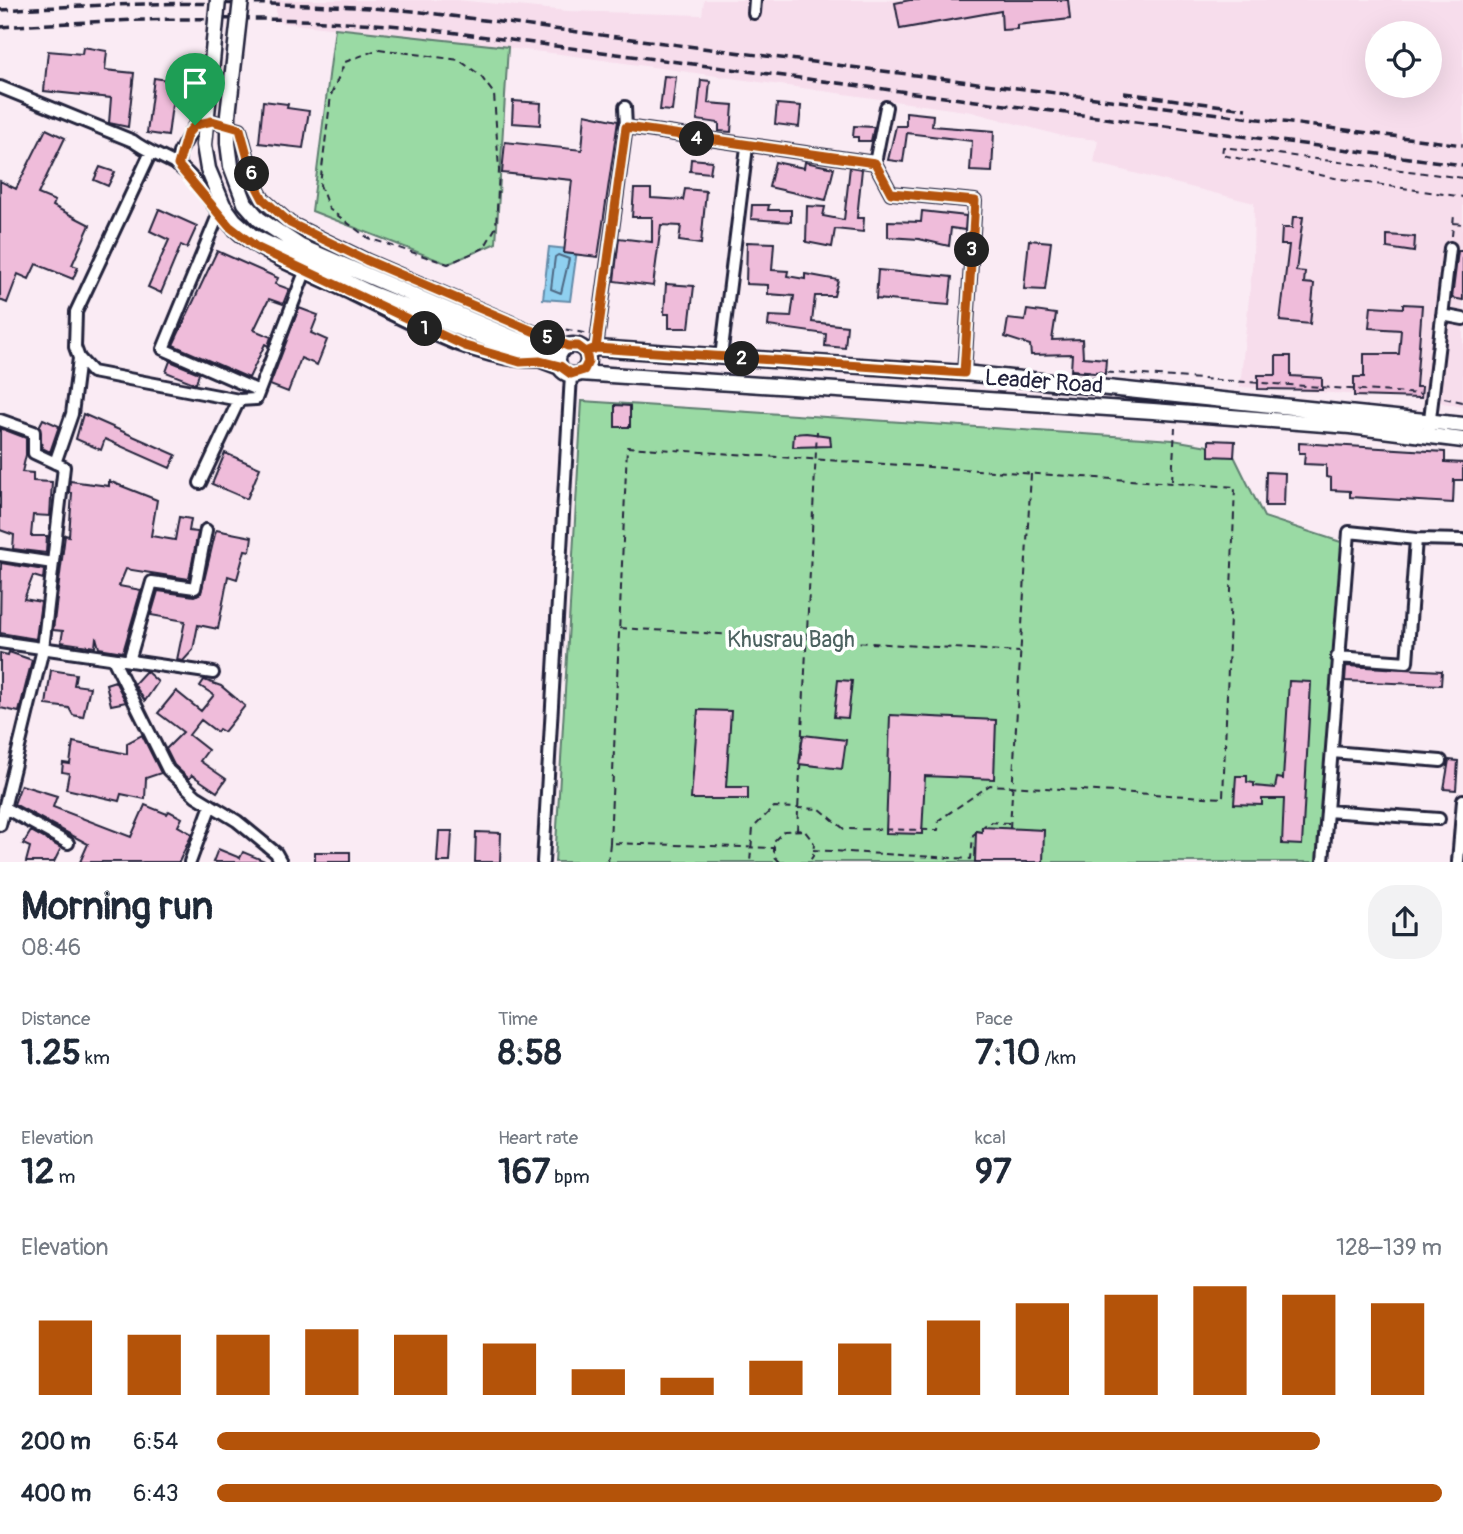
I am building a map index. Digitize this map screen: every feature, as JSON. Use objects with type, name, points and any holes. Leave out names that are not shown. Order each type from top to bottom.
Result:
[{"type":"main road","points":[[218,0],[204,145],[213,181],[223,205],[234,220],[252,236],[370,293],[568,363]]},
{"type":"main road","points":[[241,0],[228,115],[228,143],[231,166],[245,203],[259,219],[301,247],[512,343],[540,361],[588,362],[591,350]]},
{"type":"main road","name":"Leader Road","points":[[1463,425],[1429,428],[1350,426],[568,363],[578,346],[591,350],[964,373],[1429,428],[1463,440]]},
{"type":"street","points":[[754,13],[755,0]]},
{"type":"street","points":[[0,86],[133,141],[150,154],[183,170]]},
{"type":"street","points":[[591,350],[626,127],[625,107]]},
{"type":"street","points":[[886,107],[875,163],[891,193],[975,201],[964,373]]},
{"type":"street","points":[[540,361],[520,362],[465,346],[256,247],[229,226],[178,165],[179,153],[195,125],[212,121],[240,129],[255,184],[263,199],[290,223],[568,363],[543,862]]},
{"type":"street","points":[[626,127],[747,147],[875,163]]},
{"type":"street","points":[[721,357],[747,147]]},
{"type":"street","points":[[150,154],[76,312],[75,347],[79,358],[92,372],[239,400],[256,399],[304,272]]},
{"type":"street","points":[[219,213],[163,349],[259,391]]},
{"type":"street","points":[[1429,428],[1451,242]]},
{"type":"street","points":[[1442,316],[1463,319]]},
{"type":"street","points":[[55,463],[72,415],[79,358]]},
{"type":"street","points":[[200,483],[239,400]]},
{"type":"street","points":[[0,420],[34,432],[34,453],[64,467],[43,649],[6,778],[5,808],[0,825]]},
{"type":"street","points":[[129,661],[152,582],[195,588],[206,530]]},
{"type":"street","points":[[1323,862],[1337,657],[1349,532],[1416,539],[1463,540]]},
{"type":"street","points":[[1337,657],[1408,662],[1416,539]]},
{"type":"street","points":[[0,555],[53,564]]},
{"type":"street","points":[[0,642],[213,673]]},
{"type":"street","points":[[113,659],[168,770],[267,845],[281,862]]},
{"type":"street","points":[[1332,752],[1441,761]]},
{"type":"street","points":[[1458,862],[1463,800]]},
{"type":"street","points":[[190,862],[211,805]]},
{"type":"street","points":[[5,808],[68,843]]},
{"type":"street","points":[[1327,811],[1439,819]]},
{"type":"path","points":[[379,49],[459,60],[480,75],[494,94],[499,170],[496,227],[484,248],[448,264],[368,239],[329,209],[320,185],[331,95],[345,62],[379,49]]},
{"type":"path","points":[[1463,178],[1223,146],[1222,155],[1335,178],[1463,197]]},
{"type":"path","points":[[1451,242],[1454,215]]},
{"type":"path","points":[[1453,223],[1463,224]]},
{"type":"path","points":[[1172,483],[1176,413]]},
{"type":"path","points":[[797,831],[817,431]]},
{"type":"path","points":[[608,862],[627,447],[1236,487],[1223,798],[990,785],[939,820],[938,830],[844,829],[820,808],[774,807],[753,828],[750,862]]},
{"type":"path","points":[[1010,828],[1031,473]]},
{"type":"path","points":[[619,628],[1020,652]]},
{"type":"path","points":[[813,850],[971,861],[973,835],[989,822],[1011,823]]},
{"type":"path","points":[[780,862],[774,856],[774,841],[783,831],[804,830],[814,843],[809,862]]},
{"type":"path","points":[[610,843],[774,848]]},
{"type":"shaded area","points":[[276,0],[457,0],[567,11],[702,15],[704,0],[1463,0],[1463,407],[1424,399],[1240,387],[1253,258],[1254,203],[1094,163],[1098,140],[1062,136],[972,112],[560,54],[276,22]]},
{"type":"green space","points":[[335,28],[508,47],[496,243],[448,264],[312,211]]},
{"type":"green space","name":"Khusrau Bagh","points":[[582,401],[1173,440],[1231,450],[1264,517],[1344,543],[1319,862],[555,862]]},
{"type":"water","points":[[549,247],[577,250],[570,301],[543,299]]},
{"type":"building","points":[[910,0],[1068,0],[1070,19],[1017,25],[1017,29],[1002,30],[1001,11],[900,29],[895,3]]},
{"type":"building","points":[[83,47],[107,51],[105,70],[134,73],[128,127],[109,123],[111,98],[44,91],[48,51],[82,54]]},
{"type":"building","points":[[664,76],[676,77],[672,111],[660,110]]},
{"type":"building","points":[[154,78],[175,81],[168,136],[147,133]]},
{"type":"building","points":[[701,80],[710,81],[708,103],[733,105],[731,132],[719,131],[719,123],[697,120]]},
{"type":"building","points":[[263,101],[288,104],[287,108],[309,111],[303,148],[259,143]]},
{"type":"building","points":[[513,101],[541,103],[540,125],[512,123]]},
{"type":"building","points":[[777,104],[801,106],[799,127],[775,124]]},
{"type":"building","points":[[906,112],[933,115],[932,126],[994,131],[992,172],[970,171],[972,141],[907,133],[903,162],[888,160],[896,126],[906,126]]},
{"type":"building","points":[[585,114],[618,121],[598,257],[564,253],[572,180],[502,173],[505,142],[582,150]]},
{"type":"building","points":[[854,126],[874,127],[871,141],[858,141],[858,137],[853,137]]},
{"type":"building","points":[[46,129],[65,138],[38,194],[55,201],[53,206],[90,225],[72,265],[78,267],[73,279],[36,264],[29,279],[18,274],[7,303],[0,300],[0,181],[16,189]]},
{"type":"building","points":[[691,159],[712,161],[710,173],[690,171]]},
{"type":"building","points":[[775,162],[804,168],[805,162],[834,168],[826,200],[769,187]]},
{"type":"building","points":[[100,167],[115,172],[108,186],[94,180]]},
{"type":"building","points":[[850,167],[862,169],[857,218],[864,218],[863,232],[835,229],[832,247],[806,242],[807,206],[825,207],[823,216],[844,220]]},
{"type":"building","points":[[634,189],[651,189],[651,198],[683,200],[685,189],[706,191],[701,244],[679,241],[681,226],[661,225],[653,286],[614,281],[619,238],[652,242],[652,217],[632,217]]},
{"type":"building","points":[[752,205],[769,205],[768,210],[791,210],[791,222],[751,219]]},
{"type":"building","points":[[159,209],[197,226],[187,248],[181,245],[161,293],[148,287],[169,240],[150,231]]},
{"type":"building","points":[[922,211],[966,216],[965,230],[951,228],[949,246],[919,239],[888,237],[888,221],[921,222]]},
{"type":"building","points":[[1293,217],[1303,217],[1296,271],[1305,272],[1304,283],[1314,284],[1310,324],[1280,321],[1289,245],[1281,245],[1282,228],[1292,228]]},
{"type":"building","points":[[1387,235],[1415,237],[1414,252],[1387,248]]},
{"type":"building","points":[[1029,240],[1051,242],[1045,290],[1024,289]]},
{"type":"building","points":[[747,242],[774,243],[772,270],[788,271],[787,276],[805,279],[805,274],[838,280],[834,296],[815,296],[812,322],[847,326],[845,348],[825,346],[826,334],[768,326],[769,316],[791,317],[794,296],[768,294],[768,285],[746,284]]},
{"type":"building","points":[[217,251],[278,278],[275,284],[289,289],[283,304],[269,299],[254,330],[271,337],[249,378],[173,345]]},
{"type":"building","points":[[1458,251],[1463,251],[1463,300],[1452,298]]},
{"type":"building","points":[[878,270],[952,277],[949,305],[876,299]]},
{"type":"building","points":[[666,284],[694,286],[689,328],[669,328],[669,314],[664,314]]},
{"type":"building","points":[[1403,304],[1422,305],[1416,387],[1422,387],[1421,398],[1354,396],[1354,377],[1364,377],[1364,354],[1399,354],[1401,330],[1369,328],[1371,306],[1403,308]]},
{"type":"building","points":[[299,308],[318,315],[311,333],[327,340],[317,365],[301,358],[288,392],[270,385]]},
{"type":"building","points":[[1027,310],[1056,314],[1052,340],[1082,339],[1083,357],[1106,359],[1105,374],[1071,371],[1072,354],[1031,355],[1030,345],[1005,337],[1008,319],[1025,321]]},
{"type":"building","points":[[1276,356],[1291,356],[1291,376],[1322,378],[1322,390],[1258,389],[1258,375],[1276,375]]},
{"type":"building","points":[[170,361],[199,373],[196,384],[166,372]]},
{"type":"building","points":[[615,405],[630,406],[630,427],[615,427]]},
{"type":"building","points":[[83,414],[176,455],[170,468],[105,439],[101,450],[76,439]]},
{"type":"building","points":[[43,419],[59,426],[50,452],[42,448],[39,427]]},
{"type":"building","points":[[0,428],[26,438],[22,472],[33,473],[33,481],[52,482],[50,516],[33,515],[31,536],[47,536],[46,553],[13,549],[14,535],[0,530]]},
{"type":"building","points":[[794,434],[830,436],[831,446],[793,447]]},
{"type":"building","points":[[1209,440],[1235,441],[1234,457],[1209,456]]},
{"type":"building","points":[[1299,443],[1445,452],[1445,462],[1463,463],[1463,480],[1454,480],[1453,503],[1350,497],[1350,491],[1331,490],[1331,478],[1326,477],[1326,465],[1304,464],[1305,453],[1299,453]]},
{"type":"building","points":[[225,453],[260,468],[247,499],[212,484]]},
{"type":"building","points":[[1266,472],[1285,473],[1284,506],[1265,506]]},
{"type":"building","points":[[70,481],[109,486],[109,481],[157,500],[151,536],[175,540],[179,517],[191,519],[189,531],[198,532],[189,579],[126,569],[119,586],[141,590],[123,652],[99,648],[96,637],[95,647],[61,642],[63,631],[53,630],[65,535],[69,536],[72,493],[69,493]]},
{"type":"building","points":[[216,530],[252,537],[250,551],[245,550],[237,579],[228,576],[218,629],[198,625],[193,650],[183,661],[177,660],[185,621],[151,615],[158,591],[194,596],[201,593]]},
{"type":"building","points":[[1,563],[44,570],[43,579],[33,576],[24,599],[41,602],[36,639],[0,633]]},
{"type":"building","points":[[9,652],[32,660],[19,712],[0,708],[0,653],[8,655]]},
{"type":"building","points":[[1346,666],[1442,671],[1441,685],[1345,681]]},
{"type":"building","points":[[51,670],[76,674],[74,685],[90,687],[83,717],[73,715],[69,708],[46,705]]},
{"type":"building","points":[[146,671],[158,682],[145,701],[134,684]]},
{"type":"building","points":[[204,680],[221,686],[245,706],[224,732],[219,729],[217,732],[201,720],[189,735],[208,750],[200,761],[226,779],[217,792],[192,775],[189,779],[174,765],[166,749],[183,732],[158,713],[176,691],[201,711],[214,695],[200,686]]},
{"type":"building","points":[[838,680],[852,681],[848,718],[834,717]]},
{"type":"building","points":[[115,681],[126,702],[111,705],[106,684]]},
{"type":"building","points":[[1289,681],[1311,682],[1302,845],[1282,844],[1284,799],[1262,799],[1262,805],[1234,804],[1236,776],[1247,776],[1247,782],[1254,783],[1254,786],[1275,788],[1277,778],[1283,779]]},
{"type":"building","points":[[698,710],[731,711],[726,787],[748,787],[748,799],[691,799]]},
{"type":"building","points":[[890,715],[996,720],[994,779],[925,776],[922,834],[886,833]]},
{"type":"building","points":[[142,735],[161,773],[146,778],[145,799],[121,794],[119,801],[66,789],[69,773],[62,772],[63,763],[70,764],[73,742],[127,754],[127,743]]},
{"type":"building","points":[[803,735],[846,740],[842,769],[799,764]]},
{"type":"building","points":[[1449,760],[1458,761],[1456,790],[1444,789]]},
{"type":"building","points":[[21,785],[57,796],[53,807],[131,837],[145,805],[167,814],[169,811],[182,818],[178,826],[192,834],[179,862],[80,862],[88,844],[14,804]]},
{"type":"building","points":[[982,827],[1044,830],[1043,862],[975,862],[976,831],[982,832]]},
{"type":"building","points":[[31,831],[61,848],[54,862],[26,862],[30,847],[23,844]]},
{"type":"building","points":[[439,831],[452,831],[450,862],[437,862]]},
{"type":"building","points":[[476,832],[501,833],[500,862],[475,862]]},
{"type":"building","points":[[218,849],[240,858],[243,852],[267,862],[213,862]]},
{"type":"building","points":[[315,852],[350,852],[350,862],[315,862]]},
{"type":"railway","points":[[0,10],[206,3],[413,11],[1463,145]]},
{"type":"railway","points":[[0,27],[206,19],[308,20],[411,27],[1463,165]]},
{"type":"railway","points":[[1124,93],[1246,109]]},
{"type":"route","points":[[195,125],[187,134],[179,153],[178,165],[229,226],[242,237],[304,272],[465,346],[520,362],[540,361],[560,366],[566,373],[571,374],[584,370],[588,362],[586,352],[596,348],[841,367],[964,373],[975,201],[891,193],[875,163],[747,147],[626,127],[596,348],[586,352],[578,346],[568,346],[305,232],[276,213],[263,199],[255,184],[240,129],[212,121],[195,125]]}]
